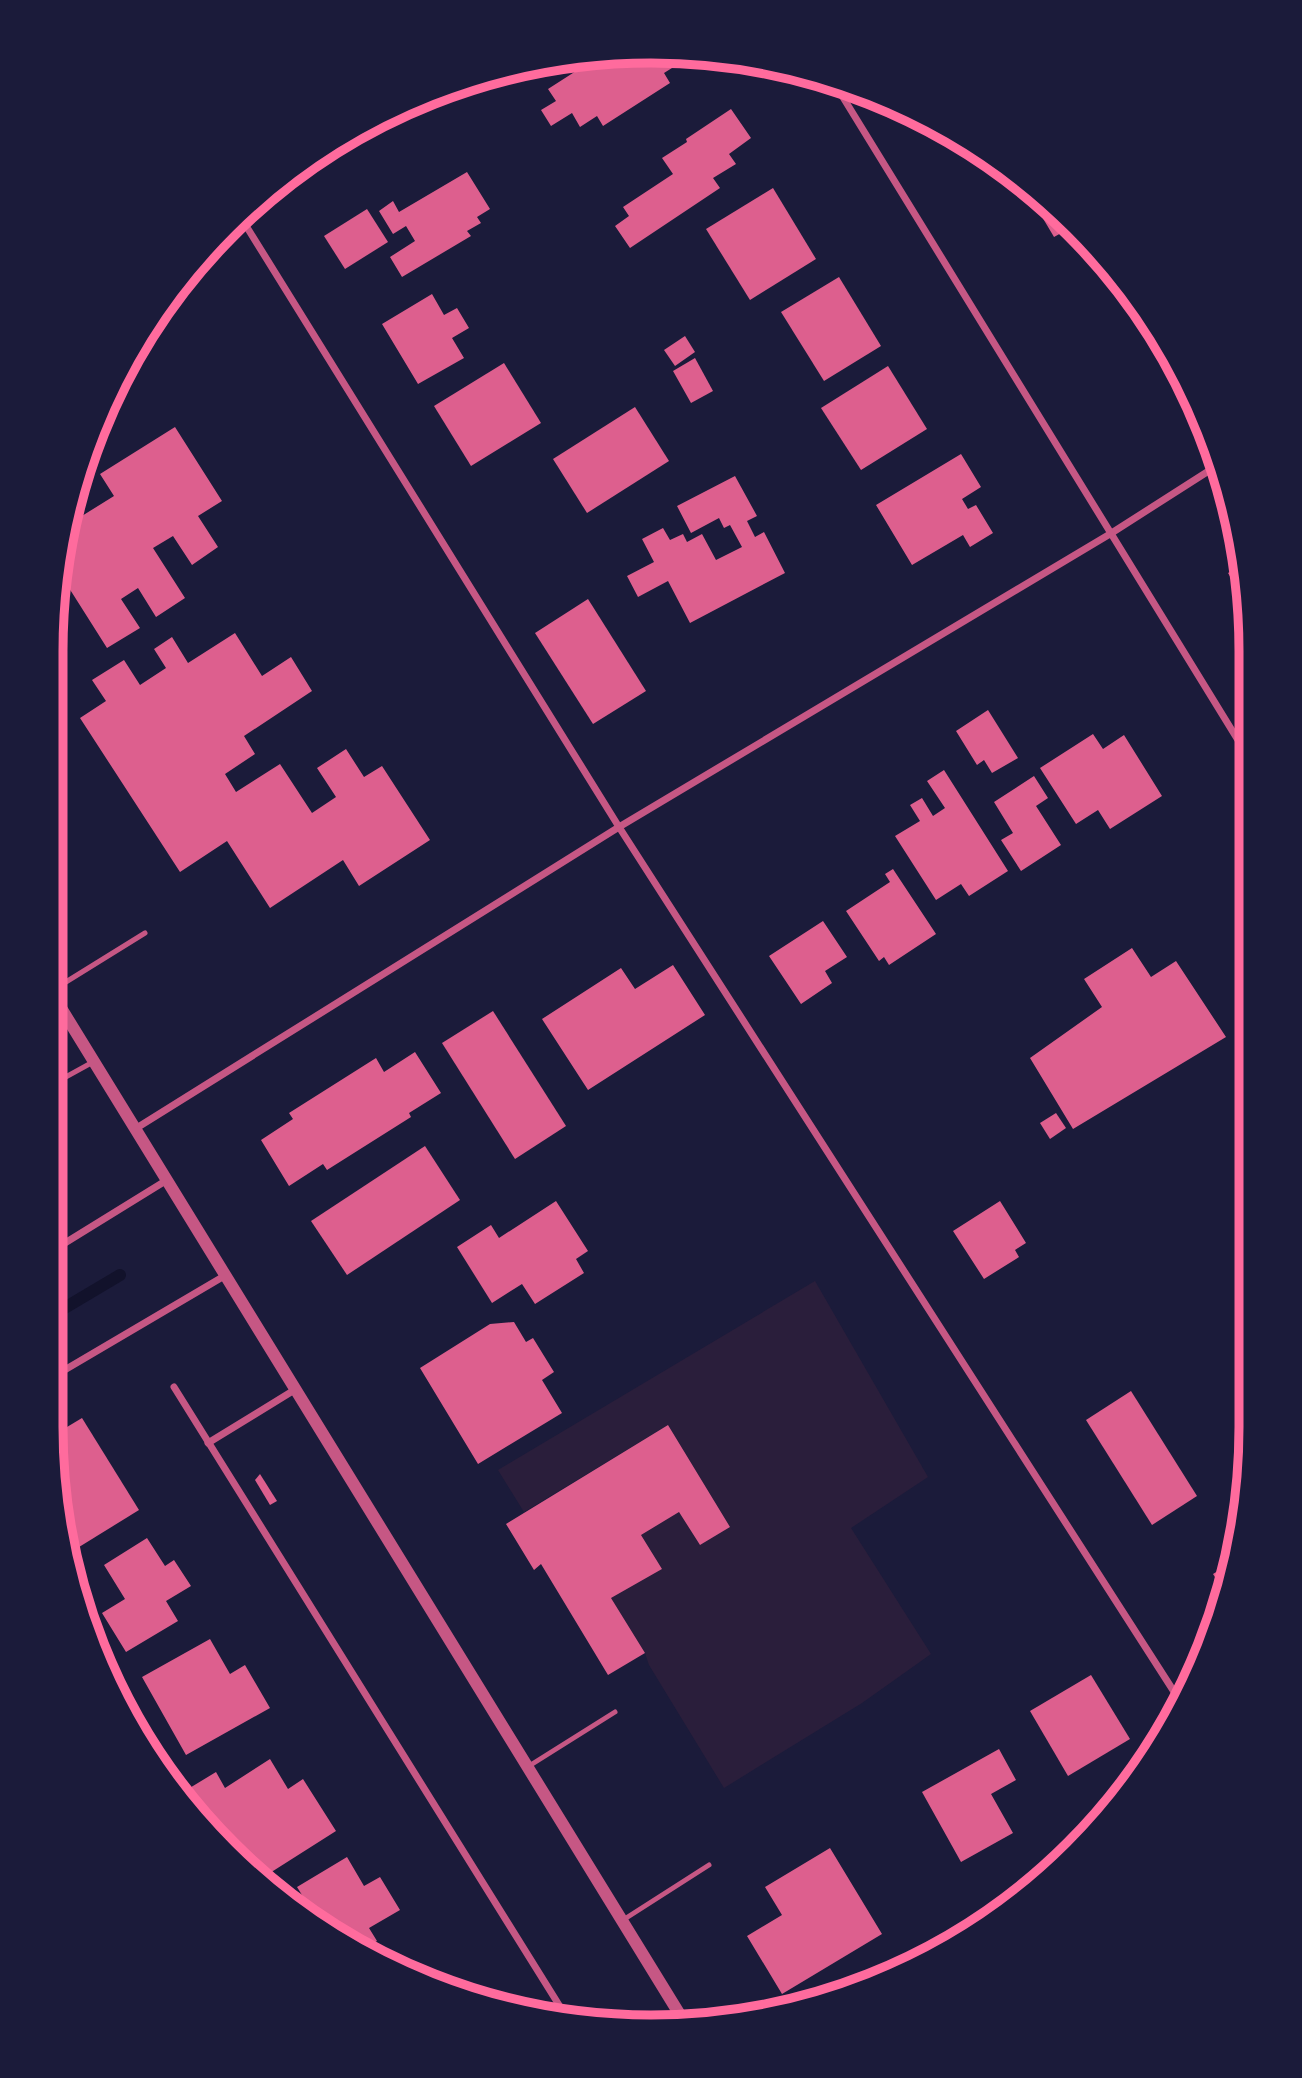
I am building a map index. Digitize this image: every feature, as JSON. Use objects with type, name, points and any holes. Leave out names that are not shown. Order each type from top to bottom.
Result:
[{"type":"street","points":[[841,94],[1239,742]]},
{"type":"street","points":[[246,225],[619,827],[1175,1693]]},
{"type":"street","points":[[135,1129],[619,827],[1110,534],[1210,470]]},
{"type":"street","points":[[63,1010],[680,2014]]},
{"type":"street","points":[[63,1244],[167,1180]]},
{"type":"street","points":[[63,1371],[226,1275]]},
{"type":"street","points":[[174,1387],[561,2008]]},
{"type":"street","points":[[208,1443],[296,1389]]},
{"type":"lane","points":[[63,986],[145,933]]},
{"type":"lane","points":[[63,1078],[93,1062]]},
{"type":"lane","points":[[527,1767],[615,1712]]},
{"type":"lane","points":[[622,1921],[709,1865]]},
{"type":"shaded area","points":[[815,1281],[928,1477],[851,1528],[931,1654],[862,1703],[724,1788],[611,1598],[662,1569],[641,1535],[679,1512],[700,1545],[730,1527],[668,1425],[524,1512],[498,1470]]},
{"type":"building","points":[[679,64],[664,73],[670,83],[603,126],[597,116],[580,127],[572,113],[551,126],[541,110],[556,101],[548,89],[582,67]]},
{"type":"building","points":[[731,109],[751,138],[729,154],[736,164],[713,178],[720,188],[630,248],[615,226],[629,216],[623,207],[673,174],[662,158]]},
{"type":"building","points":[[467,172],[490,209],[477,217],[481,223],[467,231],[471,236],[402,277],[390,257],[415,241],[406,226],[393,234],[379,211],[393,201],[399,212]]},
{"type":"building","points":[[773,188],[816,259],[750,300],[706,229]]},
{"type":"building","points":[[1036,207],[1063,232],[1054,237]]},
{"type":"building","points":[[367,209],[388,242],[345,269],[324,236]]},
{"type":"building","points":[[839,277],[881,346],[824,381],[781,312]]},
{"type":"building","points":[[432,294],[444,315],[457,308],[469,328],[452,338],[464,358],[418,384],[382,324]]},
{"type":"building","points":[[685,336],[695,352],[675,366],[664,350]]},
{"type":"building","points":[[695,358],[713,391],[691,403],[673,371]]},
{"type":"building","points":[[504,363],[541,423],[471,466],[434,406]]},
{"type":"building","points":[[888,366],[927,429],[861,470],[821,408]]},
{"type":"building","points":[[635,407],[669,461],[587,513],[553,459]]},
{"type":"building","points":[[175,427],[222,501],[198,516],[218,547],[192,565],[173,536],[153,548],[185,598],[156,617],[138,588],[121,599],[140,628],[107,648],[67,585],[78,518],[114,496],[100,474]]},
{"type":"building","points":[[961,454],[981,487],[962,499],[968,509],[976,505],[993,533],[970,547],[963,535],[912,565],[876,505]]},
{"type":"building","points":[[735,476],[757,516],[747,521],[755,537],[764,532],[785,573],[690,623],[668,581],[638,597],[627,576],[654,562],[642,539],[663,528],[670,540],[683,534],[687,542],[702,534],[716,560],[742,547],[730,525],[724,528],[719,518],[691,533],[677,506]]},
{"type":"building","points":[[1233,570],[1235,585],[1228,573]]},
{"type":"building","points":[[588,599],[646,691],[593,724],[535,633]]},
{"type":"building","points":[[235,633],[262,676],[291,657],[312,691],[244,736],[255,754],[225,774],[236,792],[280,764],[312,813],[336,797],[317,768],[346,749],[364,777],[382,766],[430,840],[359,886],[343,860],[270,908],[227,841],[180,872],[80,718],[106,701],[92,680],[124,660],[140,685],[166,668],[154,649],[172,637],[188,663]]},
{"type":"building","points":[[988,710],[1018,758],[992,773],[984,760],[977,765],[956,731]]},
{"type":"building","points":[[1093,734],[1103,749],[1124,735],[1162,796],[1110,829],[1098,810],[1076,824],[1040,768]]},
{"type":"building","points":[[944,770],[1008,871],[969,896],[961,884],[936,900],[895,836],[920,821],[910,805],[922,798],[933,816],[945,808],[927,781]]},
{"type":"building","points":[[1034,776],[1048,798],[1036,806],[1061,845],[1021,871],[1001,840],[1013,833],[994,802]]},
{"type":"building","points":[[893,869],[936,934],[889,965],[884,957],[879,961],[846,911],[890,882],[885,874]]},
{"type":"building","points":[[823,921],[847,957],[825,971],[832,983],[801,1004],[769,956]]},
{"type":"building","points":[[1132,948],[1151,977],[1176,961],[1226,1037],[1073,1129],[1030,1058],[1102,1007],[1084,979]]},
{"type":"building","points":[[673,965],[705,1015],[588,1090],[542,1019],[621,968],[635,989]]},
{"type":"building","points":[[493,1011],[566,1126],[515,1159],[442,1043]]},
{"type":"building","points":[[415,1052],[441,1093],[409,1113],[411,1117],[327,1170],[323,1164],[289,1186],[261,1140],[293,1119],[289,1113],[376,1058],[384,1072]]},
{"type":"building","points":[[1056,1113],[1066,1128],[1050,1139],[1040,1123]]},
{"type":"building","points":[[425,1146],[460,1200],[347,1275],[311,1221]]},
{"type":"building","points":[[556,1201],[588,1251],[576,1259],[584,1273],[535,1304],[522,1284],[492,1303],[457,1247],[491,1225],[499,1238]]},
{"type":"building","points":[[1000,1201],[1026,1243],[1015,1250],[1019,1257],[984,1279],[953,1231]]},
{"type":"building","points":[[514,1322],[526,1342],[533,1338],[554,1372],[542,1380],[562,1413],[478,1464],[420,1368],[490,1324]]},
{"type":"building","points":[[1131,1391],[1197,1496],[1152,1525],[1086,1420]]},
{"type":"building","points":[[82,1418],[139,1510],[76,1549],[68,1504],[63,1429]]},
{"type":"building","points":[[668,1425],[730,1527],[700,1545],[679,1512],[641,1535],[662,1569],[611,1598],[645,1653],[608,1675],[541,1564],[534,1570],[506,1524]]},
{"type":"building","points":[[260,1474],[277,1501],[270,1505],[255,1480]]},
{"type":"building","points":[[147,1538],[165,1566],[174,1560],[191,1586],[166,1601],[178,1621],[126,1652],[102,1613],[125,1599],[104,1565]]},
{"type":"building","points":[[1221,1569],[1218,1582],[1213,1574]]},
{"type":"building","points":[[210,1639],[230,1674],[245,1665],[270,1708],[186,1755],[142,1677]]},
{"type":"building","points":[[1091,1675],[1130,1739],[1068,1776],[1030,1711]]},
{"type":"building","points":[[999,1749],[1016,1780],[991,1794],[1013,1833],[961,1862],[922,1792]]},
{"type":"building","points":[[270,1759],[288,1789],[303,1779],[336,1831],[269,1874],[235,1843],[188,1789],[216,1772],[225,1788]]},
{"type":"building","points":[[830,1848],[882,1934],[782,1994],[747,1936],[782,1915],[765,1887]]},
{"type":"building","points":[[347,1857],[364,1886],[380,1877],[400,1910],[369,1928],[377,1941],[372,1944],[307,1904],[297,1887]]},
{"type":"waterway","points":[[63,1309],[120,1275]]}]
